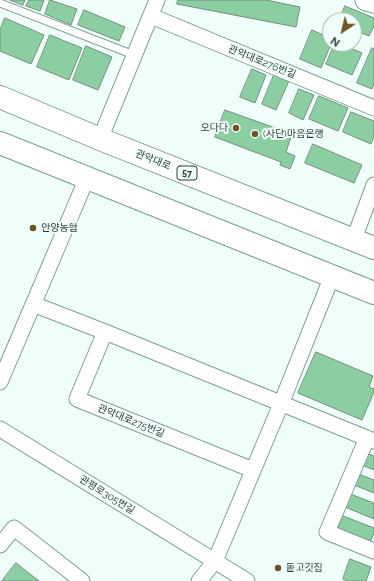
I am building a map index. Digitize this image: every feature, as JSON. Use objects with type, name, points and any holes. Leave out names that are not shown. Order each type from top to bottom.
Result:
[{"type":"main road","name":"관악대로","points":[[0,97],[100,139],[374,248]]},
{"type":"main road","points":[[0,143],[374,294]]},
{"type":"street","points":[[100,139],[157,0]]},
{"type":"street","points":[[366,0],[374,2]]},
{"type":"street","name":"관악대로276번길","points":[[151,16],[374,108]]},
{"type":"street","points":[[0,382],[87,178]]},
{"type":"street","points":[[354,240],[374,185]]},
{"type":"street","points":[[199,581],[215,561],[281,404],[332,276]]},
{"type":"street","points":[[33,304],[370,439],[327,532],[374,551]]},
{"type":"street","name":"관악대로275번길","points":[[105,332],[77,400],[253,470]]},
{"type":"street","name":"관평로305번길","points":[[0,429],[247,581]]},
{"type":"street","points":[[0,545],[14,528],[82,581]]},
{"type":"lane","points":[[0,3],[134,55]]},
{"type":"building","points":[[10,0],[25,0],[23,5]]},
{"type":"building","points":[[29,0],[44,0],[40,11],[26,6]]},
{"type":"building","points":[[50,0],[77,9],[71,25],[45,14]]},
{"type":"building","points":[[178,0],[266,0],[300,7],[296,27],[177,4]]},
{"type":"building","points":[[345,6],[360,12],[343,12]]},
{"type":"building","points":[[84,10],[125,27],[119,41],[78,25]]},
{"type":"building","points":[[362,13],[374,18],[374,26],[369,36],[362,33]]},
{"type":"building","points":[[5,18],[44,35],[31,64],[0,51],[0,30]]},
{"type":"building","points":[[312,30],[322,34],[322,52],[328,52],[321,68],[300,59]]},
{"type":"building","points":[[50,35],[82,48],[69,80],[37,67]]},
{"type":"building","points":[[86,46],[112,57],[98,90],[73,80]]},
{"type":"building","points":[[372,48],[374,49],[374,84],[372,89],[357,83]]},
{"type":"building","points":[[331,52],[362,53],[352,75],[326,64]]},
{"type":"building","points":[[252,69],[266,75],[255,103],[240,97]]},
{"type":"building","points":[[274,75],[289,81],[276,110],[262,104]]},
{"type":"building","points":[[299,89],[314,95],[303,120],[289,113]]},
{"type":"building","points":[[319,96],[348,108],[338,131],[309,119]]},
{"type":"building","points":[[225,110],[292,134],[286,152],[295,156],[290,169],[280,165],[281,162],[215,137]]},
{"type":"building","points":[[351,112],[374,121],[374,136],[371,144],[343,132]]},
{"type":"building","points":[[313,144],[362,165],[354,183],[305,163]]},
{"type":"building","points":[[316,352],[373,376],[369,387],[374,389],[374,392],[362,420],[298,393]]},
{"type":"building","points":[[367,453],[374,456],[374,470],[362,465]]},
{"type":"building","points":[[358,474],[374,480],[374,493],[354,485]]},
{"type":"building","points":[[350,494],[374,503],[374,519],[345,507]]},
{"type":"building","points":[[343,516],[374,528],[374,533],[370,542],[338,529]]},
{"type":"building","points":[[350,559],[371,567],[366,581],[347,581],[343,579]]},
{"type":"building","points":[[16,563],[39,581],[2,581]]},
{"type":"place","name":"오다다","points":[[236,128]]},
{"type":"place","name":"(사단)마음은행","points":[[255,134]]},
{"type":"place","name":"안양농협","points":[[33,228]]},
{"type":"place","name":"돝고깃집","points":[[278,568]]}]
